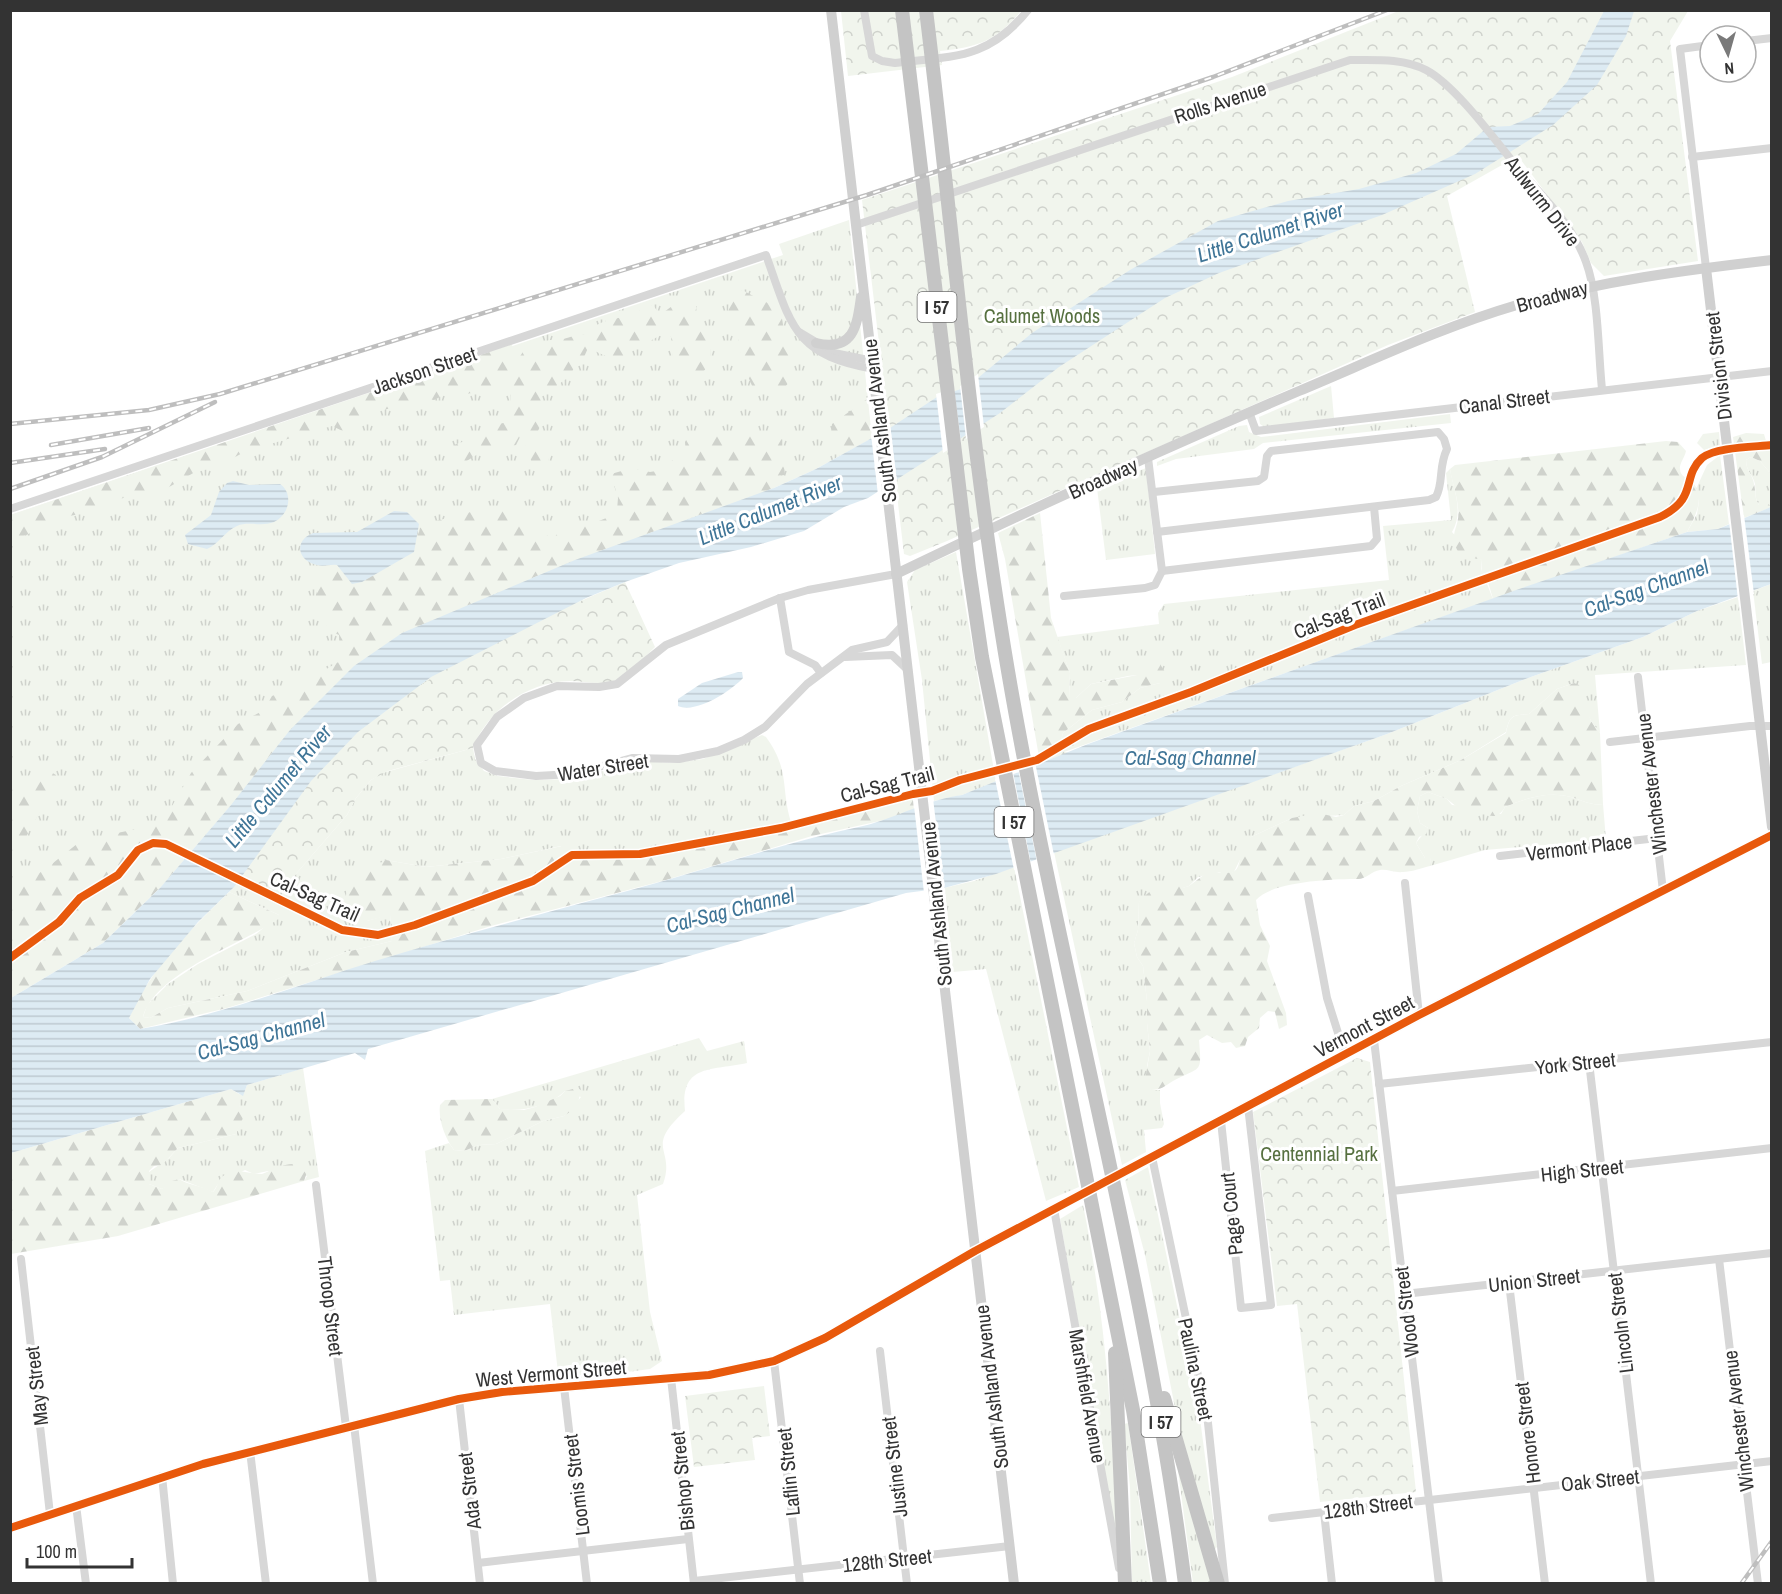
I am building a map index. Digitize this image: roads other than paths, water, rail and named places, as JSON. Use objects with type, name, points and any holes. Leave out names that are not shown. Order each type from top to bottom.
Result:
[{"type":"highway","name":"I 57","points":[[902,10],[969,569],[998,746],[1143,1463],[1160,1584]]},
{"type":"highway","name":"I 57","points":[[926,10],[991,560],[1020,738],[1130,1262],[1164,1441],[1185,1584]]},
{"type":"highway","points":[[1130,1262],[1164,1396],[1218,1584]]},
{"type":"highway","points":[[1113,1309],[1123,1584]]},
{"type":"street","name":"South Ashland Avenue","points":[[831,10],[1014,1584]]},
{"type":"street","points":[[864,10],[872,56],[882,61],[895,63],[976,51],[1007,34],[1028,10]]},
{"type":"street","name":"Division Street","points":[[1698,47],[1680,49],[1747,604],[1766,726],[1772,827]]},
{"type":"street","name":"Rolls Avenue","points":[[856,225],[939,195],[1350,60],[1378,60],[1425,69],[1440,80],[1484,127]]},
{"type":"street","name":"Aulwurm Drive","points":[[1484,127],[1567,226],[1582,252],[1592,285],[1602,389]]},
{"type":"street","points":[[1692,157],[1772,148]]},
{"type":"street","name":"Jackson Street","points":[[10,509],[766,255],[796,330]]},
{"type":"street","name":"Broadway","points":[[478,757],[477,745],[496,717],[524,698],[557,686],[599,687],[617,684],[666,645],[780,598],[808,590],[896,574],[1249,412],[1452,326],[1592,285],[1772,260]]},
{"type":"street","points":[[816,343],[836,345],[852,334],[858,319],[863,282]]},
{"type":"street","points":[[796,330],[834,353],[873,365]]},
{"type":"street","points":[[796,330],[805,343],[820,354],[873,365]]},
{"type":"street","name":"Canal Street","points":[[1249,412],[1256,431],[1772,371]]},
{"type":"street","points":[[1154,492],[1258,481],[1264,477],[1267,456],[1271,451],[1438,432],[1448,449],[1440,468],[1440,488],[1436,497],[1374,507],[1157,532]]},
{"type":"street","points":[[1064,596],[1155,585],[1162,571],[1148,458]]},
{"type":"street","points":[[1162,571],[1371,546],[1377,539],[1374,507]]},
{"type":"street","points":[[780,598],[789,652],[815,665],[821,673]]},
{"type":"street","name":"Water Street","points":[[478,757],[486,768],[495,771],[546,776],[590,771],[632,758],[679,759],[706,755],[744,740],[765,727],[807,684],[856,647],[887,642],[903,625]]},
{"type":"street","points":[[844,657],[892,655],[909,671]]},
{"type":"street","name":"Winchester Avenue","points":[[1638,676],[1663,891]]},
{"type":"street","points":[[1610,742],[1766,726]]},
{"type":"street","name":"Vermont Street","points":[[975,1251],[1419,1015],[1772,835]]},
{"type":"street","name":"Vermont Place","points":[[1500,856],[1657,838]]},
{"type":"street","points":[[1405,883],[1419,1015]]},
{"type":"street","points":[[1308,896],[1328,998],[1344,1055]]},
{"type":"street","name":"Wood Street","points":[[1374,1040],[1439,1584]]},
{"type":"street","name":"York Street","points":[[1379,1084],[1772,1042]]},
{"type":"street","name":"Lincoln Street","points":[[1588,1062],[1651,1584]]},
{"type":"street","name":"Page Court","points":[[1221,1121],[1241,1308],[1271,1305],[1248,1106]]},
{"type":"street","name":"High Street","points":[[1392,1191],[1772,1148]]},
{"type":"street","name":"Paulina Street","points":[[1152,1157],[1208,1423],[1225,1584]]},
{"type":"street","name":"Throop Street","points":[[316,1185],[373,1584]]},
{"type":"street","name":"Marshfield Avenue","points":[[1054,1209],[1123,1584]]},
{"type":"street","name":"West Vermont Street","points":[[10,1528],[162,1476],[250,1451],[459,1399],[735,1371],[774,1360],[825,1338],[975,1251]]},
{"type":"street","name":"Union Street","points":[[1404,1294],[1772,1253]]},
{"type":"street","name":"May Street","points":[[21,1259],[50,1514]]},
{"type":"street","name":"Winchester Avenue","points":[[1719,1259],[1758,1584]]},
{"type":"street","name":"Honore Street","points":[[1509,1282],[1545,1584]]},
{"type":"street","name":"Justine Street","points":[[880,1351],[907,1584]]},
{"type":"street","name":"Laflin Street","points":[[774,1360],[800,1584]]},
{"type":"street","name":"Bishop Street","points":[[671,1378],[694,1582]]},
{"type":"street","name":"Loomis Street","points":[[564,1387],[587,1584]]},
{"type":"street","name":"Ada Street","points":[[459,1399],[480,1584]]},
{"type":"street","points":[[250,1451],[266,1584]]},
{"type":"street","name":"Oak Street","points":[[1429,1499],[1772,1461]]},
{"type":"street","points":[[162,1476],[173,1584]]},
{"type":"street","name":"128th Street","points":[[1272,1518],[1429,1499]]},
{"type":"street","points":[[76,1505],[86,1584]]},
{"type":"street","points":[[1324,1512],[1332,1584]]},
{"type":"street","points":[[478,1563],[688,1539]]},
{"type":"street","name":"128th Street","points":[[694,1582],[1010,1546]]},
{"type":"water","points":[[1604,11],[1634,11],[1626,36],[1597,85],[1553,125],[1475,174],[1382,215],[1219,273],[1165,298],[1059,367],[1000,413],[868,498],[844,507],[804,531],[751,547],[679,563],[625,582],[586,598],[431,677],[358,732],[311,781],[234,887],[198,922],[150,979],[129,1018],[140,1029],[200,1016],[447,940],[789,844],[876,823],[937,800],[962,795],[1088,744],[1519,589],[1687,532],[1718,529],[1771,507],[1771,584],[1697,611],[1643,637],[1528,678],[1387,734],[996,874],[944,888],[906,893],[368,1049],[365,1060],[355,1053],[247,1085],[243,1096],[231,1089],[11,1153],[11,998],[103,943],[160,888],[231,805],[290,730],[354,666],[402,633],[575,560],[774,488],[816,469],[890,428],[937,397],[967,387],[1032,333],[1130,270],[1218,221],[1288,201],[1359,189],[1416,173],[1456,154],[1488,127],[1510,126],[1538,114],[1567,82]]},
{"type":"water","points":[[233,481],[249,485],[280,484],[287,493],[288,499],[283,515],[274,522],[237,526],[207,549],[188,544],[185,535],[211,515],[219,492],[227,483]]},
{"type":"water","points":[[394,511],[407,512],[419,524],[414,552],[362,582],[352,584],[337,565],[322,566],[311,563],[300,551],[303,541],[313,533],[357,532]]},
{"type":"water","points":[[742,672],[743,678],[713,700],[694,707],[678,706],[678,699],[702,683]]},
{"type":"railway","points":[[10,424],[149,410],[220,394],[867,195],[1213,77],[1387,10]]},
{"type":"railway","points":[[10,489],[102,457],[215,402]]},
{"type":"railway","points":[[51,445],[149,428]]},
{"type":"railway","points":[[10,463],[105,449]]},
{"type":"railway","points":[[1741,1584],[1772,1541]]},
{"type":"water label","name":"Little Calumet River","points":[[1270,232]]},
{"type":"water label","name":"Little Calumet River","points":[[770,510]]},
{"type":"water label","name":"Cal-Sag Channel","points":[[1646,588]]},
{"type":"water label","name":"Cal-Sag Channel","points":[[1190,757]]},
{"type":"water label","name":"Little Calumet River","points":[[278,786]]},
{"type":"water label","name":"Cal-Sag Channel","points":[[730,910]]},
{"type":"water label","name":"Cal-Sag Channel","points":[[261,1036]]},
{"type":"park label","name":"Calumet Woods","points":[[1042,315]]},
{"type":"park label","name":"Centennial Park","points":[[1319,1153]]}]
